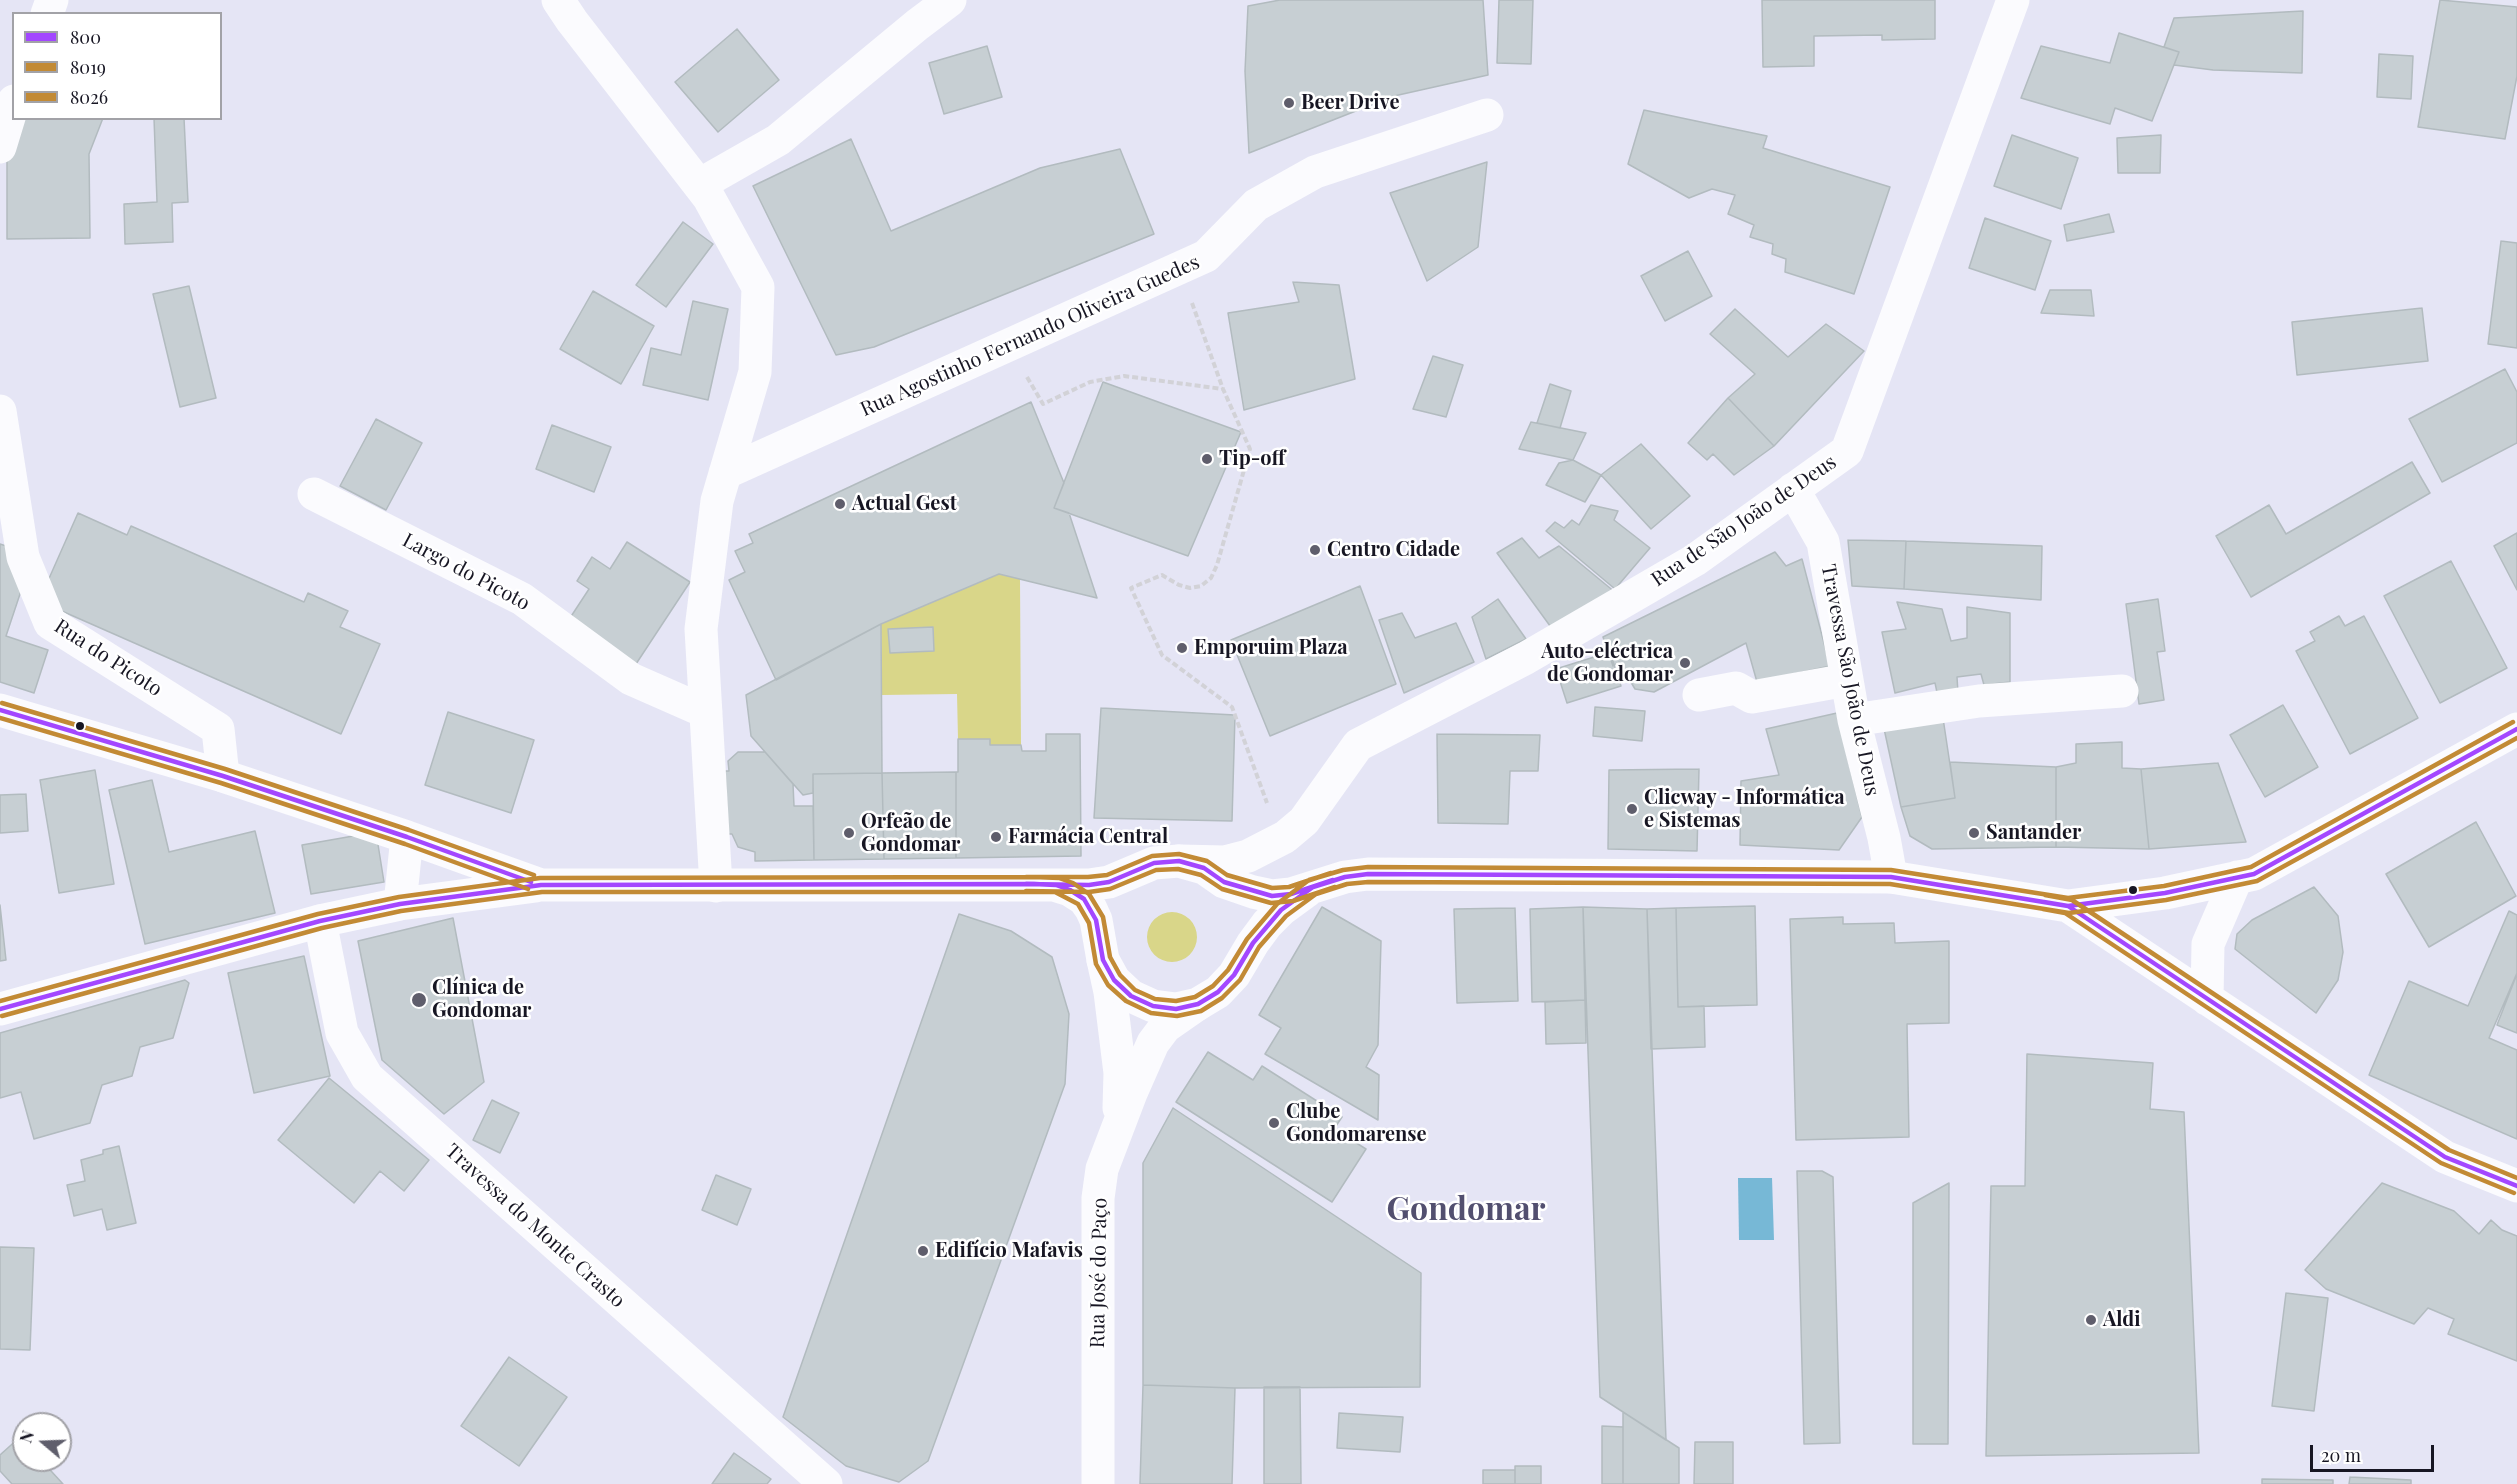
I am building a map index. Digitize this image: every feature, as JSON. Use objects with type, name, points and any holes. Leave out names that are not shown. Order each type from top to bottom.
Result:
[{"type":"street","points":[[558,0],[710,198],[758,287],[755,372],[717,501],[701,629],[716,886]]},
{"type":"street","points":[[699,185],[778,140],[950,0]]},
{"type":"street","name":"Rua de São João de Deus","points":[[1179,861],[1225,862],[1248,856],[1285,837],[1304,821],[1358,745],[1526,658],[1685,566],[1847,450],[2013,0]]},
{"type":"street","points":[[0,147],[12,108]]},
{"type":"street","name":"Rua Agostinho Fernando Oliveira Guedes","points":[[725,473],[1206,256],[1256,205],[1315,172],[1487,115]]},
{"type":"street","name":"Rua do Picoto","points":[[0,411],[23,557],[50,623],[218,729],[223,776]]},
{"type":"street","name":"Travessa São João de Deus","points":[[1794,489],[1822,542],[1854,720],[1884,838],[1891,877]]},
{"type":"street","name":"Largo do Picoto","points":[[314,494],[522,599],[631,679],[706,712]]},
{"type":"street","points":[[1699,695],[1736,688],[1752,698],[1847,680]]},
{"type":"street","points":[[1854,720],[1979,701],[2122,691]]},
{"type":"street","points":[[0,710],[223,776],[407,837],[541,885]]},
{"type":"street","points":[[0,1009],[320,921],[400,904],[541,885],[1089,885],[1109,882],[1154,863],[1179,861],[1204,868],[1224,882],[1272,896],[1291,894],[1345,877],[1368,874],[1891,877],[2068,906],[2165,893],[2254,874],[2517,729]]},
{"type":"street","points":[[400,904],[407,837]]},
{"type":"street","points":[[1101,948],[1102,914],[1113,891],[1131,873]]},
{"type":"street","points":[[2207,999],[2208,944],[2237,877]]},
{"type":"street","points":[[1224,882],[1239,902],[1246,927],[1241,964]]},
{"type":"street","points":[[1034,884],[1056,885],[1084,899],[1096,920],[1101,948],[1114,980],[1131,996],[1153,1006],[1176,1009],[1198,1004],[1218,992],[1234,975],[1267,924],[1281,910],[1313,886]]},
{"type":"street","points":[[2068,906],[2445,1157],[2517,1186]]},
{"type":"street","name":"Travessa do Monte Crasto","points":[[320,921],[342,1033],[367,1077],[826,1484]]},
{"type":"street","name":"Rua José do Paço","points":[[1101,948],[1110,992],[1120,1073],[1119,1106],[1114,1136]]},
{"type":"street","name":"Rua José do Paço","points":[[1098,1484],[1098,1198],[1102,1168],[1153,1042],[1165,1027],[1198,1004]]},
{"type":"path","points":[[1179,268],[1223,389],[1250,449],[1217,565],[1211,578],[1201,586],[1190,588],[1179,585],[1162,575],[1131,588],[1162,655],[1232,707],[1268,806]]},
{"type":"path","points":[[1009,345],[1043,404],[1090,382],[1124,376],[1223,389]]},
{"type":"shaded area","points":[[999,574],[1020,579],[1021,745],[990,745],[990,739],[958,739],[957,694],[882,695],[881,624]]},
{"type":"shaded area","points":[[1167,912],[1177,912],[1190,919],[1197,932],[1197,942],[1190,955],[1177,962],[1167,962],[1158,958],[1151,951],[1147,942],[1147,932],[1151,923],[1158,916]]},
{"type":"water","points":[[1738,1178],[1772,1178],[1774,1240],[1739,1240]]},
{"type":"building","points":[[1280,0],[1483,0],[1488,75],[1394,96],[1249,153],[1245,71],[1248,6]]},
{"type":"building","points":[[1499,0],[1533,0],[1531,64],[1497,63]]},
{"type":"building","points":[[1762,0],[1935,0],[1935,39],[1882,40],[1882,35],[1814,36],[1814,66],[1763,67]]},
{"type":"building","points":[[2440,0],[2517,7],[2517,76],[2505,139],[2418,127]]},
{"type":"building","points":[[2303,11],[2302,73],[2213,70],[2174,65],[2179,52],[2164,47],[2174,18]]},
{"type":"building","points":[[737,29],[779,80],[718,132],[675,82]]},
{"type":"building","points":[[2119,33],[2179,52],[2152,121],[2115,108],[2110,124],[2021,98],[2041,46],[2110,63]]},
{"type":"building","points":[[987,46],[1002,97],[944,114],[929,63]]},
{"type":"building","points":[[2379,54],[2413,56],[2411,99],[2377,97]]},
{"type":"building","points":[[1644,110],[1767,136],[1763,148],[1890,187],[1854,294],[1785,272],[1786,259],[1772,254],[1773,244],[1750,237],[1754,225],[1728,214],[1735,195],[1712,189],[1689,198],[1628,164]]},
{"type":"building","points":[[13,120],[102,120],[89,154],[90,238],[7,239],[7,128]]},
{"type":"building","points":[[154,120],[184,120],[188,202],[172,203],[173,242],[125,244],[124,204],[157,202]]},
{"type":"building","points":[[2012,135],[2078,158],[2061,209],[1994,186]]},
{"type":"building","points":[[2161,135],[2160,173],[2118,173],[2117,138]]},
{"type":"building","points":[[851,139],[891,231],[1040,168],[1120,149],[1154,234],[874,347],[836,355],[753,186]]},
{"type":"building","points":[[1487,162],[1478,247],[1427,281],[1390,193]]},
{"type":"building","points":[[2109,214],[2114,232],[2067,241],[2064,225]]},
{"type":"building","points":[[1985,218],[2051,241],[2035,290],[1969,268]]},
{"type":"building","points":[[683,222],[713,244],[666,307],[636,285]]},
{"type":"building","points":[[2501,241],[2517,243],[2517,348],[2488,344]]},
{"type":"building","points":[[1688,251],[1712,296],[1665,321],[1641,276]]},
{"type":"building","points":[[1293,282],[1339,285],[1355,379],[1244,410],[1228,313],[1299,302]]},
{"type":"building","points":[[189,286],[216,398],[180,407],[153,294]]},
{"type":"building","points":[[2050,290],[2091,290],[2094,316],[2041,313]]},
{"type":"building","points":[[593,291],[654,326],[621,384],[560,349]]},
{"type":"building","points":[[693,301],[728,309],[708,400],[643,385],[651,348],[681,355]]},
{"type":"building","points":[[2422,308],[2428,361],[2297,375],[2292,322]]},
{"type":"building","points":[[1735,309],[1788,357],[1826,324],[1864,351],[1774,446],[1728,398],[1755,374],[1710,334]]},
{"type":"building","points":[[1433,356],[1463,365],[1446,417],[1413,409]]},
{"type":"building","points":[[2505,369],[2517,392],[2517,443],[2442,482],[2409,419]]},
{"type":"building","points":[[1103,382],[1241,432],[1188,556],[1054,508]]},
{"type":"building","points":[[1550,384],[1571,391],[1560,428],[1537,423]]},
{"type":"building","points":[[1728,398],[1774,446],[1734,475],[1713,454],[1707,460],[1688,443]]},
{"type":"building","points":[[1031,402],[1064,483],[1054,508],[1069,513],[1097,598],[999,574],[881,624],[776,680],[729,580],[745,572],[735,551],[753,543],[749,534]]},
{"type":"building","points":[[376,419],[422,443],[386,510],[340,486]]},
{"type":"building","points":[[1531,422],[1586,433],[1573,460],[1519,449]]},
{"type":"building","points":[[552,425],[611,447],[594,492],[536,469]]},
{"type":"building","points":[[1641,444],[1690,496],[1651,529],[1601,475]]},
{"type":"building","points":[[1573,460],[1601,475],[1585,502],[1546,485],[1559,463]]},
{"type":"building","points":[[2412,462],[2430,493],[2251,597],[2216,536],[2269,505],[2286,534]]},
{"type":"building","points":[[1591,505],[1618,511],[1614,520],[1650,548],[1615,589],[1546,531],[1555,522],[1564,528],[1572,520],[1579,525]]},
{"type":"building","points":[[78,513],[127,535],[131,526],[304,602],[308,593],[348,611],[340,627],[380,644],[341,734],[39,601]]},
{"type":"building","points":[[2517,533],[2517,590],[2494,546]]},
{"type":"building","points":[[1522,538],[1539,558],[1559,546],[1616,593],[1553,630],[1497,553]]},
{"type":"building","points":[[1848,540],[1906,541],[1904,589],[1852,586]]},
{"type":"building","points":[[1906,541],[2042,546],[2041,600],[1904,589]]},
{"type":"building","points":[[627,542],[690,582],[636,664],[568,621],[589,589],[577,581],[592,557],[610,569]]},
{"type":"building","points":[[0,544],[33,555],[6,636],[48,650],[34,693],[0,682]]},
{"type":"building","points":[[1775,552],[1786,566],[1802,559],[1830,666],[1757,682],[1746,643],[1654,692],[1635,689],[1619,662],[1613,666],[1603,637]]},
{"type":"building","points":[[2451,561],[2507,668],[2440,703],[2384,596]]},
{"type":"building","points":[[1360,586],[1396,684],[1270,736],[1231,640]]},
{"type":"building","points":[[1498,599],[1526,639],[1486,659],[1472,617]]},
{"type":"building","points":[[2158,599],[2165,651],[2157,652],[2164,700],[2139,704],[2126,604]]},
{"type":"building","points":[[1897,602],[1942,609],[1951,641],[1967,638],[1967,607],[2010,613],[2010,682],[1984,685],[1981,674],[1957,677],[1958,693],[1938,697],[1935,683],[1895,693],[1882,632],[1906,629]]},
{"type":"building","points":[[1402,613],[1415,638],[1456,623],[1474,662],[1404,693],[1379,620]]},
{"type":"building","points":[[2339,616],[2345,626],[2364,616],[2418,718],[2350,754],[2296,651],[2315,641],[2310,632]]},
{"type":"building","points":[[881,624],[882,773],[813,774],[813,793],[803,795],[751,736],[746,695]]},
{"type":"building","points":[[933,627],[934,651],[890,653],[888,629]]},
{"type":"building","points":[[1610,652],[1621,686],[1567,703],[1556,669]]},
{"type":"building","points":[[2283,705],[2318,767],[2265,797],[2230,735]]},
{"type":"building","points":[[1595,707],[1645,711],[1642,741],[1593,736]]},
{"type":"building","points":[[1101,708],[1235,715],[1232,821],[1094,818]]},
{"type":"building","points":[[448,712],[534,740],[511,813],[425,785]]},
{"type":"building","points":[[1837,713],[1862,817],[1839,850],[1740,845],[1741,781],[1779,775],[1766,729]]},
{"type":"building","points":[[1943,718],[1955,798],[1901,807],[1883,724]]},
{"type":"building","points":[[1046,734],[1080,734],[1081,856],[956,858],[958,739],[990,739],[990,745],[1021,745],[1022,751],[1046,751]]},
{"type":"building","points":[[1437,734],[1540,735],[1538,771],[1510,771],[1508,824],[1438,823]]},
{"type":"building","points":[[2122,742],[2122,768],[2141,769],[2149,849],[2056,847],[2056,767],[2076,763],[2076,744]]},
{"type":"building","points":[[738,752],[765,752],[793,784],[794,806],[813,806],[814,860],[755,861],[755,852],[738,847],[732,834],[728,834],[725,771],[729,771],[728,761]]},
{"type":"building","points":[[1950,762],[2056,767],[2056,847],[1932,849],[1910,836],[1901,807],[1955,798]]},
{"type":"building","points":[[2218,763],[2246,842],[2149,849],[2141,769]]},
{"type":"building","points":[[1699,769],[1697,851],[1608,849],[1609,770]]},
{"type":"building","points":[[95,770],[114,884],[59,893],[40,780]]},
{"type":"building","points":[[956,772],[956,858],[884,859],[882,773]]},
{"type":"building","name":"Orfeão de Gondomar","points":[[882,773],[884,859],[814,860],[813,774]]},
{"type":"building","points":[[152,780],[169,852],[255,831],[275,913],[145,944],[109,790]]},
{"type":"building","points":[[26,794],[28,831],[0,833],[0,795]]},
{"type":"building","points":[[2476,822],[2516,896],[2429,947],[2386,874]]},
{"type":"building","points":[[376,832],[384,882],[311,894],[302,845]]},
{"type":"building","points":[[2314,887],[2338,916],[2343,952],[2338,980],[2316,1013],[2235,949],[2237,934],[2252,920]]},
{"type":"building","points":[[0,905],[6,960],[0,961]]},
{"type":"building","points":[[1755,906],[1757,1005],[1678,1007],[1676,908]]},
{"type":"building","points":[[1322,907],[1381,941],[1378,1045],[1366,1067],[1379,1075],[1378,1120],[1265,1054],[1281,1028],[1259,1015]]},
{"type":"building","points":[[1583,907],[1585,1000],[1532,1002],[1530,909]]},
{"type":"building","points":[[1583,907],[1647,909],[1666,1440],[1600,1397]]},
{"type":"building","points":[[1515,908],[1518,1001],[1457,1003],[1454,909]]},
{"type":"building","points":[[1676,908],[1678,1007],[1704,1006],[1705,1047],[1651,1049],[1647,909]]},
{"type":"building","points":[[2509,911],[2517,915],[2517,973],[2489,1038],[2517,1050],[2517,1139],[2369,1075],[2409,981],[2468,1006]]},
{"type":"building","name":"Edifício Mafavis","points":[[959,914],[1011,931],[1052,957],[1069,1014],[1065,1084],[928,1461],[899,1482],[846,1466],[783,1417]]},
{"type":"building","points":[[1843,917],[1843,924],[1894,923],[1895,943],[1949,941],[1949,1023],[1907,1024],[1909,1137],[1796,1140],[1790,919]]},
{"type":"building","name":"Clínica de Gondomar","points":[[453,918],[484,1082],[444,1114],[382,1060],[358,941]]},
{"type":"building","points":[[304,956],[330,1076],[254,1093],[228,973]]},
{"type":"building","points":[[2517,974],[2517,1033],[2497,1025]]},
{"type":"building","points":[[185,980],[189,983],[173,1038],[140,1047],[132,1076],[102,1085],[90,1123],[34,1139],[21,1092],[0,1098],[0,1033]]},
{"type":"building","points":[[1585,1000],[1586,1043],[1546,1044],[1545,1002]]},
{"type":"building","name":"Clube Gondomarense","points":[[1208,1052],[1253,1080],[1262,1066],[1342,1117],[1334,1129],[1366,1149],[1332,1202],[1176,1102]]},
{"type":"building","name":"Aldi","points":[[2027,1054],[2153,1063],[2150,1109],[2184,1112],[2199,1453],[1986,1456],[1991,1186],[2025,1186]]},
{"type":"building","points":[[329,1078],[429,1160],[404,1191],[380,1171],[354,1203],[278,1140]]},
{"type":"building","points":[[492,1100],[519,1113],[500,1153],[473,1140]]},
{"type":"building","points":[[1173,1108],[1421,1273],[1420,1387],[1235,1388],[1143,1385],[1143,1163]]},
{"type":"building","points":[[119,1146],[136,1223],[107,1230],[102,1209],[74,1216],[67,1185],[85,1181],[81,1160],[103,1154],[103,1150]]},
{"type":"building","points":[[1797,1171],[1822,1171],[1833,1177],[1840,1443],[1804,1444]]},
{"type":"building","points":[[716,1175],[751,1189],[737,1225],[702,1210]]},
{"type":"building","points":[[1949,1183],[1948,1444],[1913,1444],[1913,1203]]},
{"type":"building","points":[[2382,1183],[2454,1211],[2479,1234],[2491,1220],[2502,1230],[2517,1236],[2517,1361],[2448,1334],[2454,1319],[2428,1308],[2414,1324],[2326,1289],[2305,1270]]},
{"type":"building","points":[[0,1247],[34,1248],[30,1350],[0,1349]]},
{"type":"building","points":[[2286,1293],[2328,1298],[2314,1411],[2272,1406]]},
{"type":"building","points":[[509,1357],[567,1397],[519,1466],[461,1426]]},
{"type":"building","points":[[1143,1385],[1235,1388],[1232,1484],[1140,1484]]},
{"type":"building","points":[[1264,1387],[1300,1387],[1301,1484],[1264,1484]]},
{"type":"building","points":[[1623,1412],[1679,1448],[1679,1484],[1623,1484]]},
{"type":"building","points":[[1339,1413],[1403,1417],[1400,1452],[1337,1448]]},
{"type":"building","points":[[1602,1426],[1623,1427],[1623,1484],[1602,1484]]},
{"type":"building","points":[[1695,1442],[1733,1442],[1733,1484],[1694,1484]]},
{"type":"building","points":[[12,1444],[12,1472],[52,1472],[63,1484],[12,1484],[0,1471],[0,1455]]},
{"type":"building","points":[[734,1453],[771,1479],[767,1484],[712,1484]]},
{"type":"building","points":[[1515,1466],[1541,1466],[1541,1484],[1515,1484]]},
{"type":"building","points":[[1483,1470],[1515,1470],[1515,1484],[1483,1484]]},
{"type":"building","points":[[2350,1477],[2411,1480],[2411,1484],[2349,1484]]},
{"type":"building","points":[[2262,1479],[2333,1480],[2333,1484],[2262,1484]]},
{"type":"transit line","name":"8026","points":[[2,703],[225,769],[409,830],[534,875]]},
{"type":"transit line","name":"800","points":[[0,710],[223,776],[407,837],[531,882]]},
{"type":"transit line","name":"8019","points":[[0,718],[221,783],[405,844],[528,889]]},
{"type":"transit line","name":"8026","points":[[0,1001],[318,914],[399,897],[540,878],[1034,877],[1059,878],[1073,883],[1089,894],[1103,917],[1110,957],[1120,975],[1135,990],[1155,999],[1176,1001],[1195,997],[1213,986],[1228,970],[1247,939],[1277,904],[1309,880],[1343,870],[1368,867],[1891,870],[2068,898],[2164,886],[2251,867],[2513,722]]},
{"type":"transit line","name":"800","points":[[0,1009],[320,921],[400,904],[541,885],[1034,884],[1056,885],[1084,899],[1096,920],[1103,960],[1114,980],[1131,996],[1153,1006],[1176,1009],[1198,1004],[1218,992],[1234,975],[1253,943],[1281,910],[1313,887],[1345,877],[1368,874],[1891,877],[2068,906],[2165,893],[2254,874],[2517,729]]},
{"type":"transit line","name":"8019","points":[[2,1016],[322,928],[401,911],[542,892],[1055,892],[1078,904],[1089,923],[1096,964],[1108,985],[1126,1001],[1151,1013],[1177,1016],[1201,1011],[1222,998],[1240,980],[1259,947],[1286,916],[1316,894],[1347,884],[1368,882],[1890,884],[2069,913],[2166,900],[2257,881],[2517,738]]},
{"type":"transit line","name":"8026","points":[[1026,877],[1107,875],[1152,856],[1179,854],[1207,861],[1227,875],[1272,888],[1289,887],[1331,873]]},
{"type":"transit line","name":"800","points":[[1026,884],[1089,885],[1109,882],[1154,863],[1179,861],[1204,868],[1224,882],[1272,896],[1291,894],[1333,880]]},
{"type":"transit line","name":"8019","points":[[1026,891],[1089,892],[1110,889],[1156,870],[1178,869],[1201,875],[1222,889],[1271,903],[1293,901],[1335,887]]},
{"type":"transit line","name":"8026","points":[[2045,895],[2072,900],[2449,1150],[2517,1178]]},
{"type":"transit line","name":"800","points":[[2044,902],[2068,906],[2445,1157],[2517,1186]]},
{"type":"transit line","name":"8019","points":[[2043,909],[2065,913],[2441,1163],[2514,1193]]},
{"type":"place","name":"Beer Drive","points":[[1289,103]]},
{"type":"place","name":"Tip-off","points":[[1207,459]]},
{"type":"place","name":"Actual Gest","points":[[840,504]]},
{"type":"place","name":"Centro Cidade","points":[[1315,550]]},
{"type":"place","name":"Emporuim Plaza","points":[[1182,648]]},
{"type":"place","name":"Auto-eléctrica de Gondomar","points":[[1685,663]]},
{"type":"place","name":"Clicway - Informática e Sistemas","points":[[1632,809]]},
{"type":"place","name":"Orfeão de Gondomar","points":[[849,833]]},
{"type":"place","name":"Santander","points":[[1974,833]]},
{"type":"place","name":"Farmácia Central","points":[[996,837]]},
{"type":"place","name":"Clínica de Gondomar","points":[[419,1000]]},
{"type":"place","name":"Clube Gondomarense","points":[[1274,1123]]},
{"type":"place","name":"Edifício Mafavis","points":[[923,1251]]},
{"type":"place","name":"Aldi","points":[[2091,1320]]},
{"type":"district","name":"Gondomar","points":[[1466,1210]]}]
